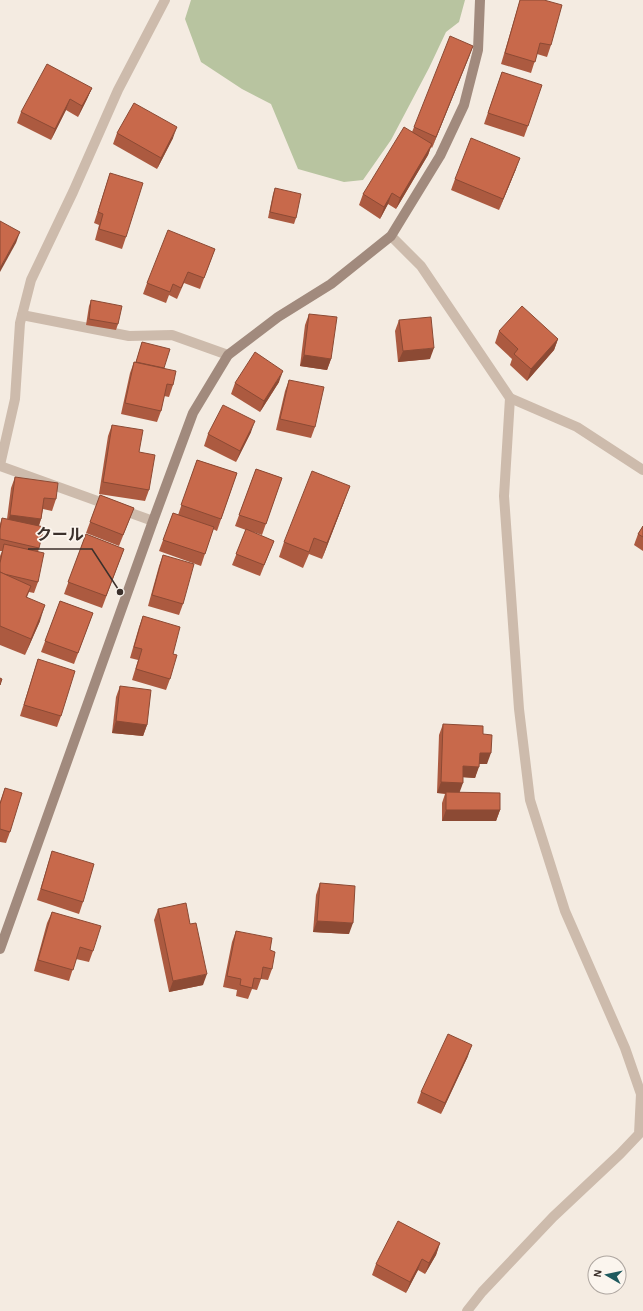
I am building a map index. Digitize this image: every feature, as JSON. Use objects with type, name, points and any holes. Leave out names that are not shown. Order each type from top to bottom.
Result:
[{"type":"street","points":[[153,521],[0,465],[15,399],[22,315],[31,280],[73,192],[118,90],[165,0]]},
{"type":"street","points":[[0,949],[153,521],[194,413],[228,355],[278,317],[331,284],[391,236],[440,156],[464,105],[478,50],[480,0]]},
{"type":"street","points":[[391,236],[421,266],[510,398],[577,427],[643,470]]},
{"type":"street","points":[[22,315],[129,336],[172,335],[228,355]]},
{"type":"street","points":[[467,1311],[482,1292],[553,1217],[639,1134],[641,1094],[625,1048],[565,911],[543,846],[530,800],[519,709],[504,496],[510,398]]},
{"type":"green space","points":[[191,0],[465,0],[459,22],[446,32],[391,140],[363,180],[344,182],[298,169],[271,104],[242,89],[201,62],[185,19]]},
{"type":"building","points":[[520,0],[544,0],[562,5],[551,45],[540,43],[535,62],[505,53]]},
{"type":"building","points":[[450,36],[473,46],[436,137],[414,127]]},
{"type":"building","points":[[47,64],[92,88],[82,106],[70,99],[55,129],[21,112]]},
{"type":"building","points":[[502,72],[542,85],[528,126],[488,113]]},
{"type":"building","points":[[134,103],[177,127],[161,158],[117,133]]},
{"type":"building","points":[[404,127],[432,144],[400,198],[392,193],[384,207],[363,194]]},
{"type":"building","points":[[471,138],[520,158],[503,199],[455,179]]},
{"type":"building","points":[[110,173],[143,183],[126,237],[99,229],[103,214],[98,212]]},
{"type":"building","points":[[275,188],[301,194],[296,218],[270,212]]},
{"type":"building","points":[[0,221],[20,232],[0,268]]},
{"type":"building","points":[[168,230],[215,249],[204,278],[188,272],[181,288],[173,284],[170,292],[147,283]]},
{"type":"building","points":[[91,300],[122,306],[118,324],[89,319]]},
{"type":"building","points":[[522,306],[558,339],[531,369],[514,354],[518,349],[499,331]]},
{"type":"building","points":[[309,314],[337,317],[331,359],[304,355]]},
{"type":"building","points":[[431,317],[434,348],[403,351],[399,320]]},
{"type":"building","points":[[142,342],[170,349],[164,368],[136,362]]},
{"type":"building","points":[[255,352],[283,371],[264,401],[235,383]]},
{"type":"building","points":[[134,362],[176,371],[173,385],[167,384],[161,411],[125,403]]},
{"type":"building","points":[[289,380],[324,387],[315,427],[280,419]]},
{"type":"building","points":[[223,405],[255,421],[240,451],[208,434]]},
{"type":"building","points":[[112,425],[143,430],[139,452],[155,455],[149,490],[103,482]]},
{"type":"building","points":[[197,460],[237,473],[221,519],[181,505]]},
{"type":"building","points":[[256,469],[282,478],[266,524],[239,515]]},
{"type":"building","points":[[312,471],[350,486],[327,543],[314,538],[309,552],[284,542]]},
{"type":"building","points":[[15,477],[58,483],[56,499],[44,498],[41,519],[10,515]]},
{"type":"building","points":[[100,495],[134,508],[123,535],[90,522]]},
{"type":"building","points":[[173,513],[214,527],[205,554],[163,540]]},
{"type":"building","points":[[2,518],[44,527],[39,548],[0,539]]},
{"type":"building","points":[[643,526],[643,537],[638,534]]},
{"type":"building","points":[[246,529],[274,541],[264,565],[236,554]]},
{"type":"building","points":[[86,534],[124,549],[106,596],[68,582]]},
{"type":"building","points":[[4,544],[44,553],[38,582],[0,572],[0,563]]},
{"type":"building","points":[[163,555],[194,564],[183,604],[152,595]]},
{"type":"building","points":[[0,572],[31,586],[26,597],[45,605],[31,639],[0,626]]},
{"type":"building","points":[[60,601],[93,613],[78,653],[45,641]]},
{"type":"building","points":[[143,616],[180,627],[173,654],[177,655],[170,679],[136,669],[142,649],[134,647]]},
{"type":"building","points":[[38,659],[75,671],[61,716],[24,705]]},
{"type":"building","points":[[120,686],[151,690],[147,725],[116,721]]},
{"type":"building","points":[[443,724],[483,726],[483,734],[492,735],[491,753],[480,753],[479,767],[463,766],[463,783],[441,782]]},
{"type":"building","points":[[5,788],[22,793],[10,832],[0,829],[0,804]]},
{"type":"building","points":[[446,792],[500,793],[500,810],[446,810]]},
{"type":"building","points":[[52,851],[94,864],[83,902],[41,889]]},
{"type":"building","points":[[320,883],[355,886],[353,923],[317,921]]},
{"type":"building","points":[[186,903],[190,924],[196,923],[207,974],[173,981],[158,909]]},
{"type":"building","points":[[52,912],[101,926],[93,951],[80,947],[73,970],[38,960]]},
{"type":"building","points":[[236,931],[272,938],[270,950],[275,952],[272,969],[263,967],[261,979],[254,978],[252,988],[240,985],[241,979],[227,976]]},
{"type":"building","points":[[448,1034],[472,1045],[445,1103],[421,1092]]},
{"type":"building","points":[[398,1221],[440,1243],[429,1263],[422,1259],[410,1282],[376,1264]]},
{"type":"place","name":"クール","points":[[120,592]]}]
